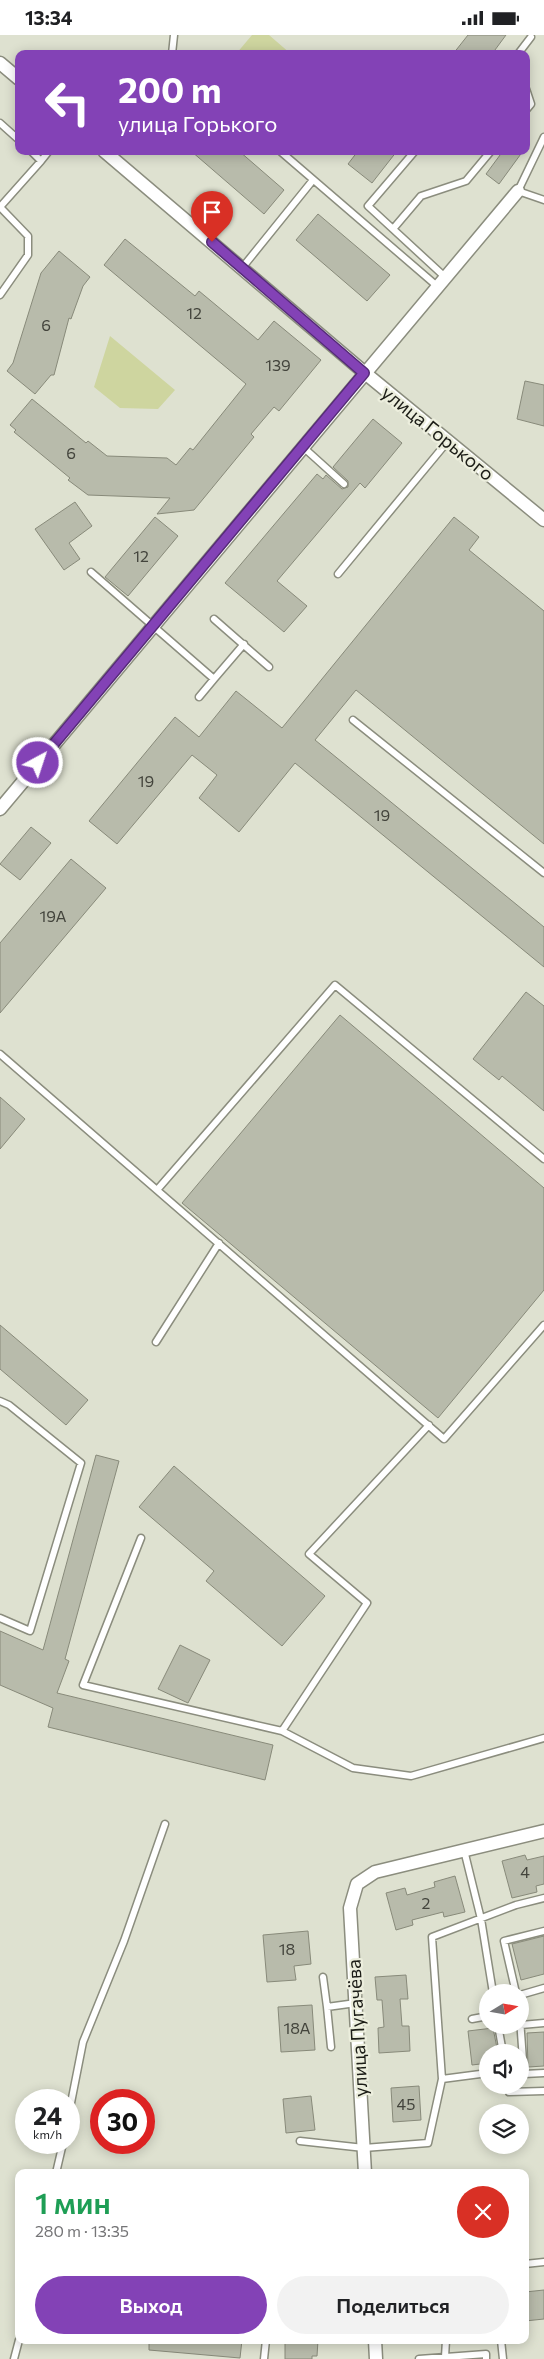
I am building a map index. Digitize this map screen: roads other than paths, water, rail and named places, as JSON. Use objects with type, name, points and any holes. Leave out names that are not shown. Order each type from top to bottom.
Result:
[{"type":"street","points":[[1,67],[15,76]]},
{"type":"street","name":"улица Горького","points":[[109,155],[364,373],[544,520]]},
{"type":"street","points":[[0,809],[518,191]]},
{"type":"street","points":[[463,1849],[544,1831]]},
{"type":"street","name":"улица Пугачёва","points":[[365,2169],[350,1908],[357,1884],[375,1872],[463,1849]]},
{"type":"street","points":[[375,2344],[376,2359]]},
{"type":"lane","points":[[172,50],[174,35]]},
{"type":"lane","points":[[521,50],[531,37]]},
{"type":"lane","points":[[0,123],[15,137]]},
{"type":"lane","points":[[544,137],[518,191],[544,200]]},
{"type":"lane","points":[[35,155],[41,161]]},
{"type":"lane","points":[[0,295],[28,255],[28,236],[1,208],[46,155]]},
{"type":"lane","points":[[285,155],[441,282]]},
{"type":"lane","points":[[412,155],[368,206],[393,229],[441,282]]},
{"type":"lane","points":[[393,229],[421,195],[466,181],[488,155]]},
{"type":"lane","points":[[242,268],[313,180]]},
{"type":"lane","points":[[338,574],[448,441]]},
{"type":"lane","points":[[303,447],[344,484]]},
{"type":"lane","points":[[91,572],[214,679]]},
{"type":"lane","points":[[214,619],[270,667]]},
{"type":"lane","points":[[199,697],[244,644]]},
{"type":"lane","points":[[353,720],[544,873]]},
{"type":"lane","points":[[157,1190],[335,985],[544,1159]]},
{"type":"lane","points":[[0,1054],[444,1439],[544,1325]]},
{"type":"lane","points":[[156,1342],[219,1243]]},
{"type":"lane","points":[[0,1401],[9,1405],[81,1463],[30,1631],[0,1618]]},
{"type":"lane","points":[[282,1731],[367,1603],[309,1553],[429,1425]]},
{"type":"lane","points":[[141,1538],[83,1685],[282,1731],[353,1768],[411,1776],[544,1738]]},
{"type":"lane","points":[[74,2089],[83,2042],[124,1941],[165,1824]]},
{"type":"lane","points":[[463,1849],[481,1919],[492,1984]]},
{"type":"lane","points":[[300,2141],[364,2149],[428,2143],[442,2079],[432,1937],[516,1905],[544,1898]]},
{"type":"lane","points":[[514,1984],[504,1941],[544,1931]]},
{"type":"lane","points":[[323,1977],[331,2047]]},
{"type":"lane","points":[[529,1992],[544,1988]]},
{"type":"lane","points":[[327,2007],[356,2003]]},
{"type":"lane","points":[[472,2019],[479,2018]]},
{"type":"lane","points":[[529,2022],[544,2023]]},
{"type":"lane","points":[[521,2034],[524,2074],[544,2073]]},
{"type":"lane","points":[[442,2079],[479,2074]]},
{"type":"lane","points":[[529,2091],[544,2091]]},
{"type":"lane","points":[[57,2169],[60,2154]]},
{"type":"lane","points":[[529,2264],[544,2262]]},
{"type":"lane","points":[[14,2359],[18,2344]]},
{"type":"lane","points":[[264,2359],[266,2344]]},
{"type":"lane","points":[[445,2357],[446,2344]]},
{"type":"lane","points":[[501,2344],[503,2359]]},
{"type":"lane","points":[[419,2359],[486,2354],[486,2359]]}]
